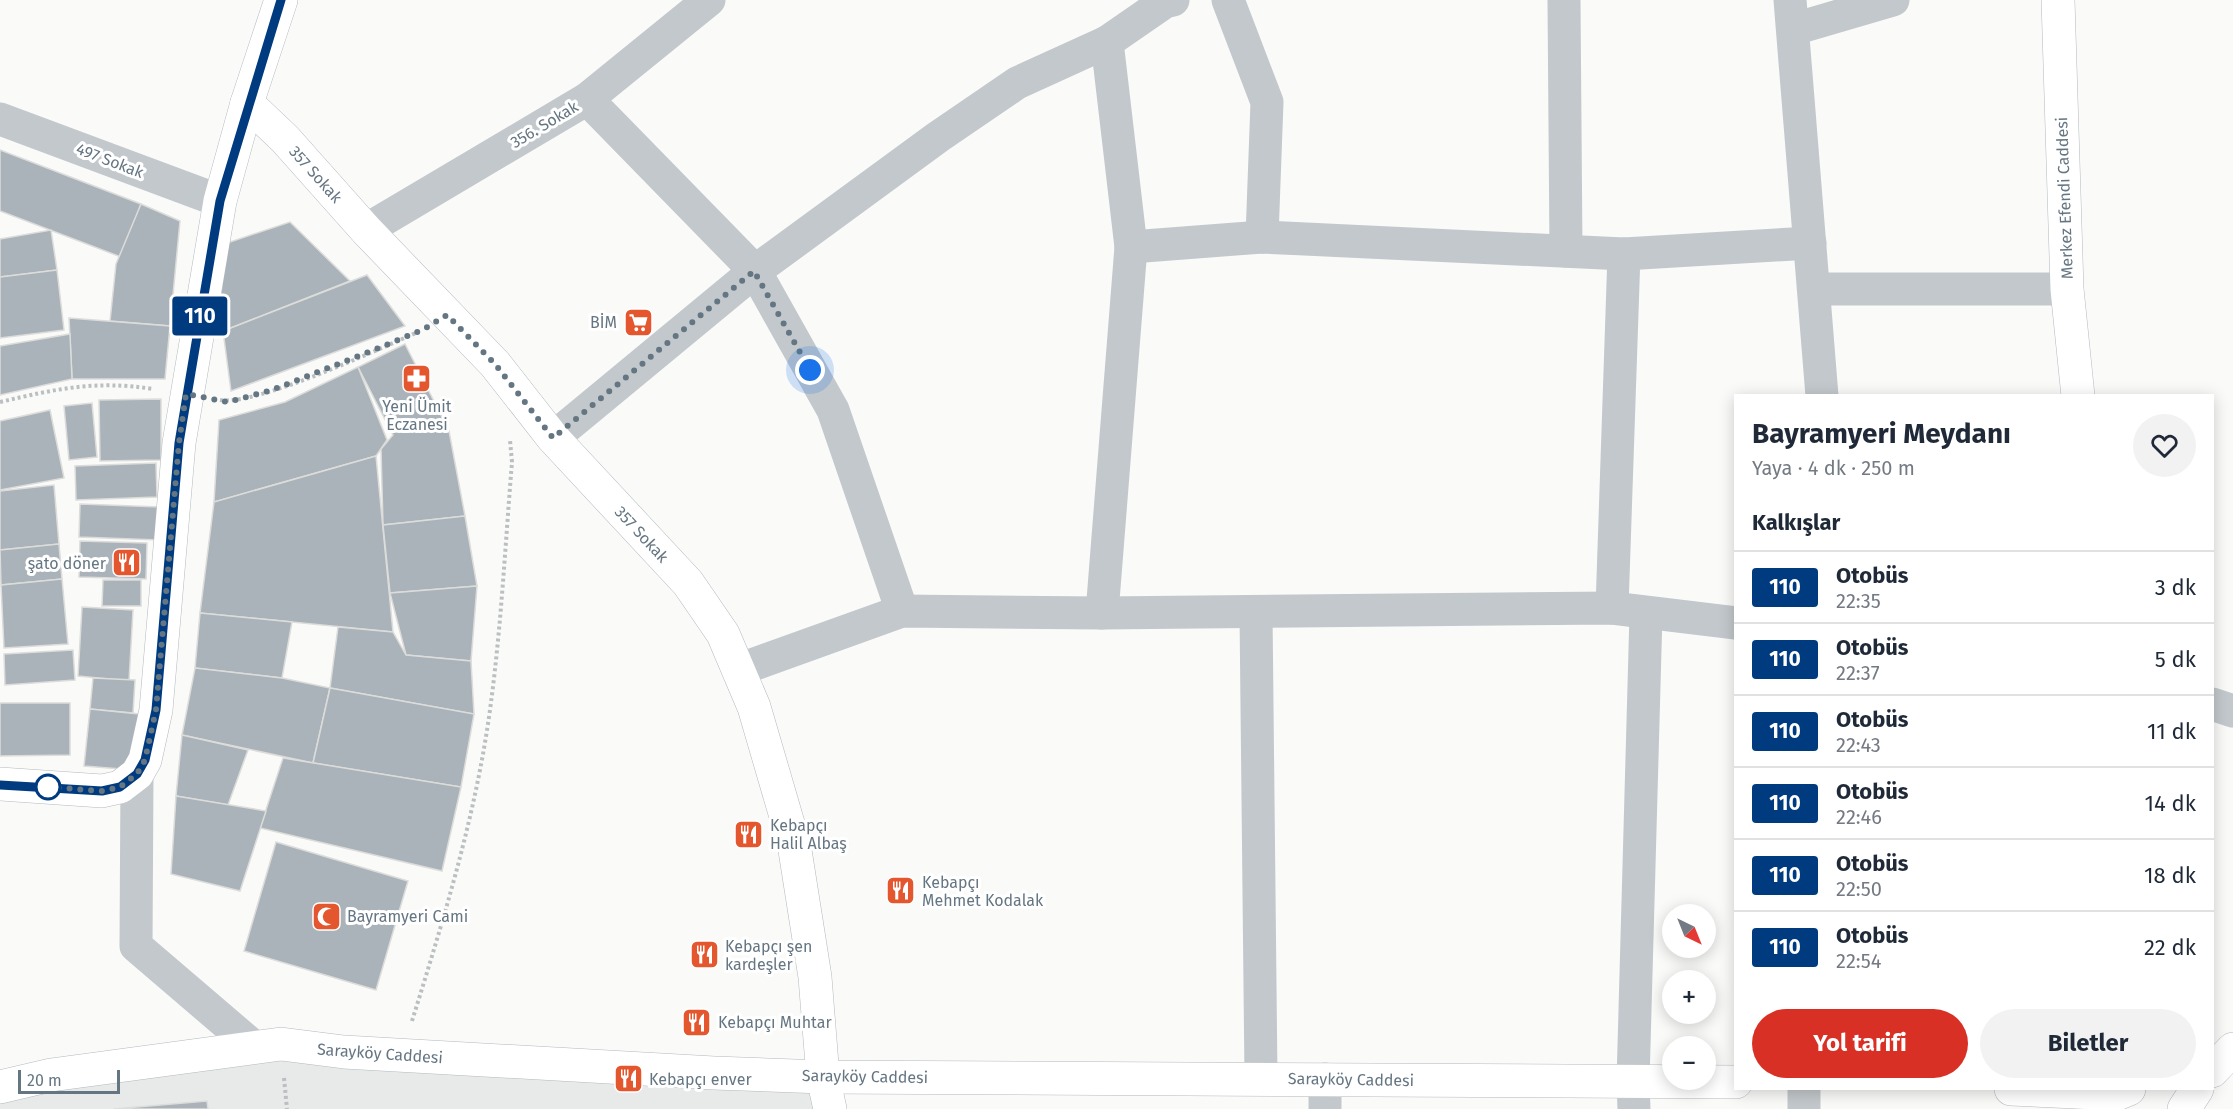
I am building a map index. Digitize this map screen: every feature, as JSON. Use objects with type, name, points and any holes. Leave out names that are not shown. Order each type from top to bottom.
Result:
[{"type":"street","points":[[254,1047],[136,946],[137,774],[151,744],[156,710],[179,443],[220,201],[247,103],[281,0]]},
{"type":"street","name":"356. Sokak","points":[[366,230],[587,99],[709,0]]},
{"type":"street","points":[[553,438],[754,271],[1017,82],[1107,42],[1165,2],[1173,0]]},
{"type":"street","points":[[1228,0],[1267,102],[1262,237]]},
{"type":"street","points":[[1564,0],[1566,251]]},
{"type":"street","points":[[1822,394],[1792,15],[1893,0]]},
{"type":"street","name":"Merkez Efendi Caddesi","points":[[2058,0],[2067,289],[2078,394]]},
{"type":"street","points":[[1102,613],[1131,248],[1107,42]]},
{"type":"street","points":[[587,99],[754,271],[832,410],[902,611]]},
{"type":"street","name":"357 Sokak","points":[[247,103],[285,139],[366,230],[495,364],[553,438],[688,583],[723,634],[754,707],[794,844],[815,977],[823,1077],[830,1109]]},
{"type":"street","name":"497 Sokak","points":[[0,119],[220,201]]},
{"type":"street","points":[[1131,248],[1262,237],[1624,254],[1810,243]]},
{"type":"street","points":[[1612,608],[1624,254]]},
{"type":"street","points":[[1814,289],[2067,289]]},
{"type":"street","points":[[738,670],[902,611],[1102,613],[1612,608],[1646,614],[1734,623]]},
{"type":"street","points":[[1256,612],[1261,1078]]},
{"type":"street","points":[[1634,1096],[1646,614]]},
{"type":"street","points":[[2214,705],[2233,711]]},
{"type":"street","points":[[0,784],[102,791],[120,787],[137,774]]},
{"type":"street","points":[[2214,1041],[2233,1047]]},
{"type":"street","name":"Sarayköy Caddesi","points":[[1,1086],[51,1075],[281,1044],[368,1053],[823,1077],[1261,1078],[1325,1094],[1634,1096],[1734,1082]]},
{"type":"street","points":[[2214,1054],[2233,1047]]},
{"type":"street","points":[[2214,1069],[2233,1047]]},
{"type":"street","points":[[1804,1090],[1804,1109]]},
{"type":"street","points":[[2030,1090],[2122,1095]]},
{"type":"street","points":[[2184,1109],[2197,1090]]},
{"type":"path","points":[[0,402],[87,385],[124,385],[228,402],[272,390],[384,346],[424,329],[447,315]]},
{"type":"path","points":[[409,1031],[474,802],[489,716],[512,462],[510,439]]},
{"type":"shaded area","points":[[281,1044],[811,1086],[820,1109],[0,1109],[0,1082]]},
{"type":"building","points":[[0,150],[141,204],[121,257],[0,211]]},
{"type":"building","points":[[141,204],[180,221],[170,326],[110,321],[116,264]]},
{"type":"building","points":[[290,222],[350,281],[223,331],[217,326],[227,243]]},
{"type":"building","points":[[51,230],[57,270],[0,277],[0,239]]},
{"type":"building","points":[[57,270],[64,330],[0,338],[0,277]]},
{"type":"building","points":[[367,275],[405,326],[231,391],[223,331]]},
{"type":"building","points":[[69,318],[170,326],[165,379],[72,379]]},
{"type":"building","points":[[70,334],[72,379],[0,395],[0,346]]},
{"type":"building","points":[[405,344],[449,431],[465,516],[383,525],[381,449],[393,435],[358,367]]},
{"type":"building","points":[[358,367],[387,440],[376,456],[214,502],[219,420],[285,402]]},
{"type":"building","points":[[161,399],[161,460],[100,461],[99,400]]},
{"type":"building","points":[[92,403],[97,457],[69,460],[64,406]]},
{"type":"building","points":[[50,410],[64,478],[0,490],[0,421]]},
{"type":"building","points":[[376,456],[393,632],[200,613],[214,502]]},
{"type":"building","points":[[156,463],[157,497],[76,500],[75,466]]},
{"type":"building","points":[[54,485],[59,544],[0,550],[0,491]]},
{"type":"building","points":[[80,504],[160,507],[159,540],[79,537]]},
{"type":"building","points":[[465,516],[477,586],[390,593],[383,525]]},
{"type":"building","points":[[80,541],[147,543],[146,579],[79,577]]},
{"type":"building","points":[[59,544],[62,579],[1,585],[0,550]]},
{"type":"building","points":[[62,579],[68,644],[4,648],[1,585]]},
{"type":"building","points":[[103,580],[141,580],[141,606],[102,606]]},
{"type":"building","points":[[477,586],[471,661],[406,655],[390,593]]},
{"type":"building","points":[[82,607],[133,610],[129,681],[78,676]]},
{"type":"building","points":[[200,613],[292,622],[282,678],[195,668]]},
{"type":"building","points":[[338,627],[393,632],[406,655],[471,661],[474,714],[330,688]]},
{"type":"building","points":[[73,650],[75,680],[5,685],[4,654]]},
{"type":"building","points":[[195,668],[282,678],[330,688],[313,763],[182,735]]},
{"type":"building","points":[[93,678],[135,680],[133,713],[90,709]]},
{"type":"building","points":[[330,688],[474,714],[461,787],[313,763]]},
{"type":"building","points":[[0,703],[70,703],[70,755],[0,756]]},
{"type":"building","points":[[90,709],[139,714],[134,770],[84,766]]},
{"type":"building","points":[[182,735],[248,750],[228,805],[176,796]]},
{"type":"building","points":[[283,758],[461,787],[442,871],[260,828]]},
{"type":"building","points":[[176,796],[266,811],[240,891],[171,874]]},
{"type":"building","name":"Bayramyeri Cami","points":[[276,842],[408,881],[376,990],[244,951]]},
{"type":"building","points":[[207,1101],[208,1109],[114,1109]]},
{"type":"bus line","name":"110","points":[[0,785],[102,791],[120,787],[137,774],[151,744],[156,710],[179,443],[186,394],[220,201],[247,103],[281,0]]},
{"type":"place","name":"BİM","points":[[638,322]]},
{"type":"place","name":"Yeni Ümit Eczanesi","points":[[417,378]]},
{"type":"place","name":"şato döner","points":[[127,563]]},
{"type":"place","name":"Kebapçı Halil Albaş","points":[[749,834]]},
{"type":"place","name":"Kebapçı Mehmet Kodalak","points":[[901,891]]},
{"type":"place","name":"Bayramyeri Cami","points":[[326,916]]},
{"type":"place","name":"Kebapçı şen kardeşler","points":[[704,955]]},
{"type":"place","name":"Kebapçı Muhtar","points":[[697,1022]]},
{"type":"place","name":"Kebapçı enver","points":[[628,1079]]},
{"type":"route","points":[[48,787],[102,791],[120,787],[137,774],[151,744],[156,710],[179,443],[186,394],[228,402],[272,390],[324,372],[424,329],[447,315],[495,364],[553,438],[754,271],[810,370]]}]
